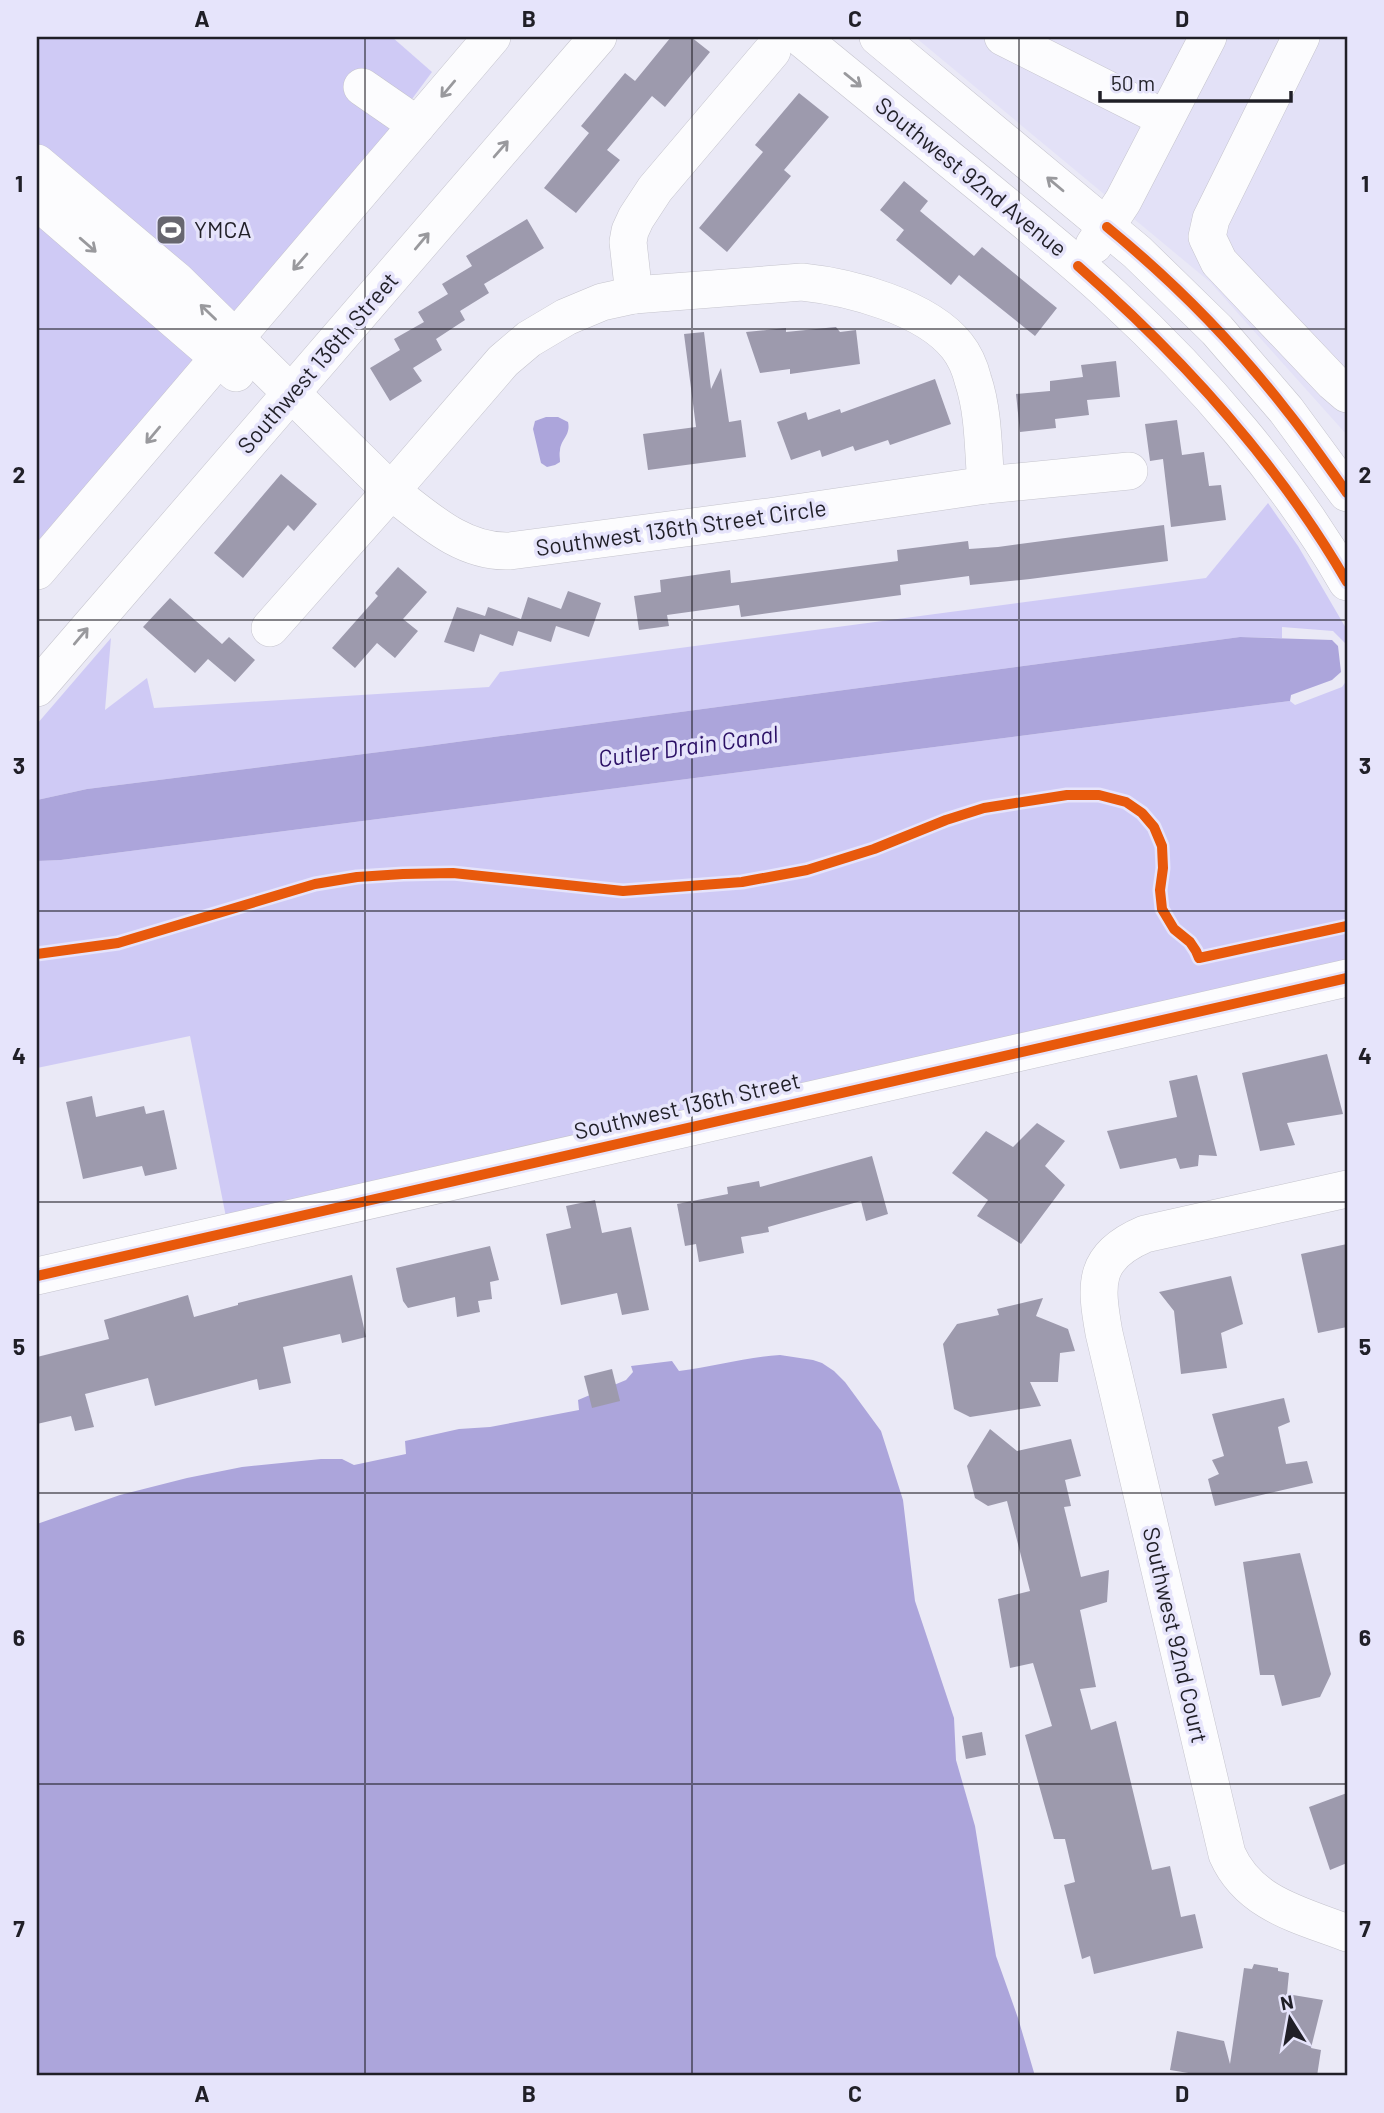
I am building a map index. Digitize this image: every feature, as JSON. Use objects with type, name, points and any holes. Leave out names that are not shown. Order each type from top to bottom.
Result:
[{"type":"street","points":[[37,571],[492,37]]},
{"type":"street","name":"Southwest 136th Street","points":[[37,688],[598,37]]},
{"type":"street","name":"Southwest 92nd Avenue","points":[[878,37],[1137,252],[1217,330],[1286,410],[1347,493]]},
{"type":"street","points":[[1003,37],[1164,118]]},
{"type":"street","points":[[1079,266],[1123,201],[1208,37]]},
{"type":"street","points":[[1301,37],[1211,219],[1207,237],[1219,261],[1347,394]]},
{"type":"street","points":[[635,295],[628,242],[636,218],[655,189],[786,44]]},
{"type":"street","name":"Southwest 92nd Avenue","points":[[786,44],[1079,266],[1147,329],[1220,408],[1266,465],[1345,573]]},
{"type":"street","points":[[362,87],[417,125]]},
{"type":"street","points":[[37,163],[177,281],[227,347],[246,383],[291,395]]},
{"type":"street","points":[[37,201],[227,347]]},
{"type":"street","points":[[270,628],[503,361],[542,330],[566,317],[602,302],[635,295],[802,282],[858,293],[921,317],[952,340],[969,369],[981,415],[986,485]]},
{"type":"street","name":"Southwest 136th Street Circle","points":[[291,395],[391,491],[428,520],[464,543],[498,551],[676,530],[986,485],[1129,471]]},
{"type":"street","name":"Southwest 136th Street","points":[[37,1276],[1347,978]]},
{"type":"street","name":"Southwest 92nd Court","points":[[1347,1189],[1145,1234],[1128,1241],[1116,1250],[1102,1269],[1099,1294],[1104,1333],[1227,1854],[1240,1877],[1262,1897],[1347,1933]]},
{"type":"shaded area","name":"YMCA","points":[[37,37],[392,37],[432,72],[369,157],[37,542]]},
{"type":"shaded area","points":[[915,37],[1347,37],[1347,435],[1210,282]]},
{"type":"shaded area","points":[[1268,503],[1298,546],[1347,630],[1347,656],[1345,643],[1333,631],[1282,627],[1282,638],[1240,637],[87,789],[37,800],[37,724],[111,638],[105,710],[147,678],[154,708],[489,687],[500,672],[1206,578]]},
{"type":"shaded area","points":[[1347,680],[1347,964],[226,1217],[190,1036],[37,1068],[37,861],[1290,701],[1295,705],[1342,687]]},
{"type":"water","points":[[558,417],[568,422],[569,426],[561,446],[560,462],[547,467],[541,463],[533,429],[535,421]]},
{"type":"water","name":"Cutler Drain Canal","points":[[1240,637],[1332,640],[1338,646],[1341,672],[1332,680],[1291,695],[1290,701],[37,861],[37,800],[87,789]]},
{"type":"water","points":[[780,1355],[813,1360],[834,1371],[881,1431],[903,1500],[915,1601],[954,1718],[956,1760],[975,1826],[996,1956],[1035,2076],[37,2076],[37,1524],[120,1495],[187,1478],[242,1467],[321,1459],[342,1459],[354,1465],[406,1454],[405,1441],[459,1429],[490,1427],[579,1410],[578,1400],[626,1380],[633,1372],[631,1366],[672,1361],[679,1371]]},
{"type":"building","points":[[671,37],[691,37],[710,52],[665,107],[652,96],[607,150],[620,160],[576,213],[544,188],[589,133],[581,126],[625,73],[635,81]]},
{"type":"building","points":[[799,93],[829,117],[784,170],[791,176],[727,252],[699,228],[763,152],[755,145]]},
{"type":"building","points":[[904,181],[928,201],[920,211],[974,256],[982,247],[1057,308],[1035,336],[959,275],[951,285],[896,240],[904,230],[880,210]]},
{"type":"building","points":[[527,219],[544,248],[484,284],[489,293],[460,311],[465,320],[436,339],[442,350],[413,368],[422,381],[390,401],[370,368],[400,350],[394,339],[424,322],[418,312],[448,294],[442,284],[472,266],[466,256]]},
{"type":"building","points":[[836,327],[840,332],[856,330],[860,364],[790,374],[790,369],[760,373],[746,332],[786,328],[786,332]]},
{"type":"building","points":[[704,332],[711,389],[721,368],[729,422],[741,420],[746,457],[648,470],[643,434],[696,427],[684,334]]},
{"type":"building","points":[[1116,361],[1120,397],[1087,400],[1089,415],[1055,419],[1056,428],[1020,432],[1016,394],[1050,391],[1050,381],[1083,377],[1081,365]]},
{"type":"building","points":[[935,379],[951,424],[890,445],[888,440],[855,451],[853,446],[822,457],[820,450],[791,460],[777,422],[806,412],[808,420],[840,409],[841,413]]},
{"type":"building","points":[[1177,420],[1182,455],[1204,452],[1209,486],[1221,485],[1226,520],[1171,527],[1163,459],[1150,461],[1145,424]]},
{"type":"building","points":[[281,474],[317,504],[294,531],[288,525],[243,578],[214,553]]},
{"type":"building","points":[[1164,525],[1168,561],[970,585],[969,576],[900,585],[901,595],[741,617],[739,605],[667,615],[669,626],[639,630],[634,596],[661,592],[660,580],[730,570],[731,583],[898,561],[897,550],[968,541],[969,549],[998,547]]},
{"type":"building","points":[[398,567],[427,592],[403,619],[418,631],[395,658],[377,643],[355,668],[332,648],[378,596],[375,593]]},
{"type":"building","points":[[568,591],[601,603],[589,637],[556,626],[551,642],[518,631],[513,646],[480,634],[474,652],[444,642],[457,607],[485,616],[488,607],[521,619],[528,597],[561,609]]},
{"type":"building","points":[[170,598],[222,644],[229,637],[255,660],[235,682],[208,659],[195,673],[143,627]]},
{"type":"building","points":[[1327,1054],[1343,1114],[1287,1123],[1295,1145],[1260,1151],[1242,1073]]},
{"type":"building","points":[[1197,1075],[1217,1156],[1199,1155],[1198,1166],[1180,1169],[1176,1158],[1120,1169],[1107,1131],[1177,1117],[1169,1081]]},
{"type":"building","points":[[92,1096],[96,1117],[144,1106],[146,1114],[164,1110],[177,1169],[145,1176],[142,1166],[83,1179],[66,1102]]},
{"type":"building","points":[[1037,1123],[1065,1141],[1045,1166],[1065,1185],[1021,1244],[977,1216],[988,1200],[952,1173],[986,1131],[1013,1147]]},
{"type":"building","points":[[872,1156],[888,1214],[866,1221],[861,1201],[768,1227],[769,1232],[741,1237],[744,1253],[699,1262],[696,1244],[685,1246],[677,1204],[728,1194],[727,1187],[759,1181],[760,1187]]},
{"type":"building","points":[[595,1200],[602,1233],[631,1227],[649,1310],[622,1315],[617,1293],[561,1305],[546,1234],[571,1228],[566,1206]]},
{"type":"building","points":[[1347,1244],[1347,1327],[1318,1333],[1301,1254]]},
{"type":"building","points":[[490,1246],[499,1280],[490,1282],[492,1299],[478,1301],[480,1312],[457,1317],[455,1297],[408,1308],[403,1301],[396,1268]]},
{"type":"building","points":[[352,1275],[366,1337],[342,1343],[340,1334],[283,1347],[291,1383],[259,1390],[257,1379],[155,1406],[148,1378],[85,1394],[94,1427],[75,1431],[71,1416],[37,1424],[37,1357],[109,1339],[104,1320],[188,1295],[194,1317],[238,1303]]},
{"type":"building","points":[[1231,1276],[1243,1324],[1221,1333],[1227,1368],[1181,1374],[1174,1311],[1159,1292]]},
{"type":"building","points":[[1043,1298],[1036,1316],[1068,1329],[1075,1351],[1060,1353],[1058,1382],[1030,1382],[1041,1406],[970,1417],[954,1409],[943,1344],[957,1324],[999,1315],[997,1309]]},
{"type":"building","points":[[612,1369],[620,1401],[592,1408],[584,1376]]},
{"type":"building","points":[[1284,1398],[1290,1422],[1278,1427],[1286,1464],[1307,1461],[1313,1483],[1215,1506],[1208,1479],[1219,1474],[1212,1460],[1224,1456],[1212,1414]]},
{"type":"building","points":[[990,1429],[1017,1451],[1071,1439],[1081,1476],[1065,1480],[1071,1506],[1064,1507],[1081,1577],[1109,1570],[1107,1602],[1080,1610],[1096,1687],[1080,1689],[1091,1730],[1116,1721],[1152,1870],[1170,1866],[1181,1917],[1195,1914],[1203,1948],[1094,1974],[1090,1956],[1082,1959],[1064,1885],[1075,1882],[1065,1839],[1054,1839],[1025,1735],[1052,1726],[1033,1663],[1010,1668],[998,1599],[1030,1591],[1007,1501],[988,1506],[975,1498],[967,1466]]},
{"type":"building","points":[[1300,1553],[1331,1674],[1320,1697],[1282,1706],[1274,1675],[1260,1675],[1243,1562]]},
{"type":"building","points":[[982,1732],[986,1755],[966,1759],[962,1736]]},
{"type":"building","points":[[1347,1793],[1347,1863],[1330,1870],[1309,1807]]},
{"type":"building","points":[[1254,1964],[1278,1968],[1278,1971],[1289,1973],[1287,1994],[1323,2000],[1311,2048],[1321,2050],[1317,2076],[1207,2076],[1170,2070],[1177,2031],[1224,2041],[1230,2064],[1244,1968],[1252,1969]]},
{"type":"cycle path","points":[[1107,227],[1156,269],[1225,338],[1295,421],[1347,493]]},
{"type":"cycle path","points":[[1078,266],[1154,337],[1226,414],[1290,495],[1347,582]]},
{"type":"cycle path","points":[[37,954],[118,943],[315,884],[357,877],[453,873],[623,891],[742,882],[807,870],[874,849],[984,808],[1067,795],[1099,795],[1126,802],[1142,813],[1154,827],[1162,846],[1162,909],[1174,929],[1190,942],[1199,958],[1347,926]]},
{"type":"cycle path","points":[[37,1276],[1347,978]]},
{"type":"place","name":"YMCA","points":[[171,230]]}]
